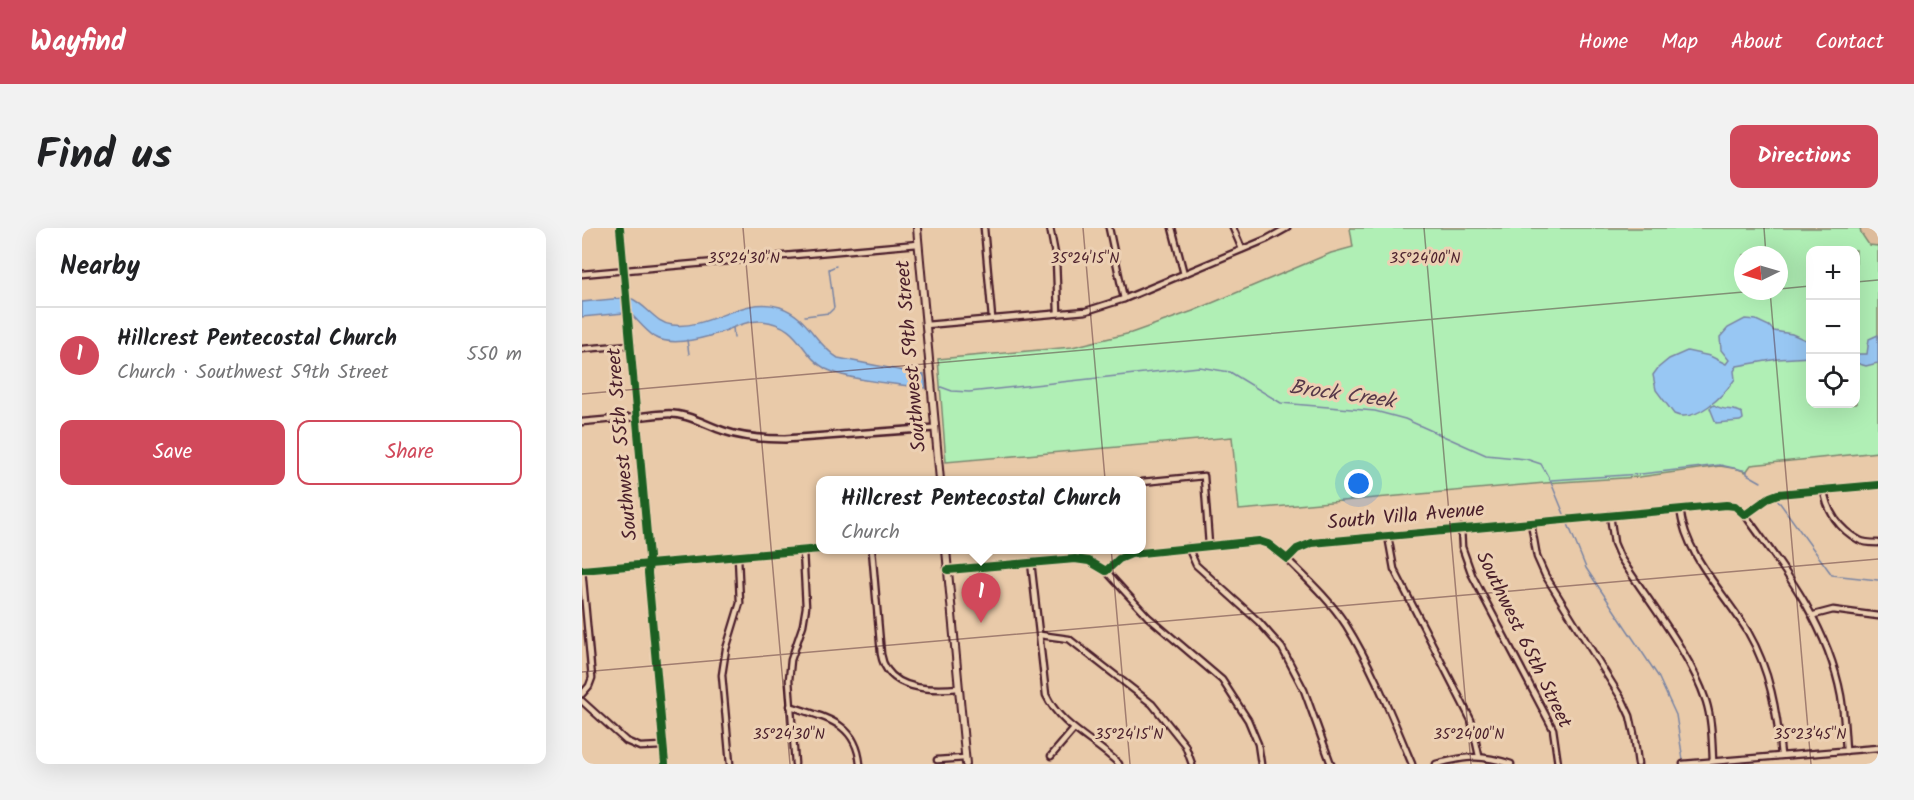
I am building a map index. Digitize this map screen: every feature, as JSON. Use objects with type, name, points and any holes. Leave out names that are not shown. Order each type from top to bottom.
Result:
[{"type":"main road","name":"Southwest 59th Street","points":[[917,228],[940,476]]},
{"type":"main road","points":[[946,554],[965,761]]},
{"type":"street","name":"Southwest 55th Street","points":[[620,228],[665,764]]},
{"type":"street","points":[[984,228],[992,318]]},
{"type":"street","points":[[1050,228],[1056,260],[1058,313]]},
{"type":"street","points":[[1109,228],[1124,299]]},
{"type":"street","points":[[1172,228],[1184,274]]},
{"type":"street","points":[[1233,228],[1242,249]]},
{"type":"street","points":[[926,326],[992,318],[1086,311],[1124,299],[1267,239],[1287,228]]},
{"type":"street","points":[[582,274],[918,244]]},
{"type":"street","points":[[582,349],[631,345]]},
{"type":"street","points":[[582,422],[664,414],[683,416],[724,432],[760,439],[935,428]]},
{"type":"street","points":[[1146,482],[1204,476],[1209,545]]},
{"type":"street","points":[[1846,751],[1837,678],[1814,615],[1795,584],[1745,515],[1778,494],[1878,485]]},
{"type":"street","points":[[1824,489],[1824,498],[1840,527],[1860,542],[1878,543]]},
{"type":"street","name":"South Villa Avenue","points":[[1287,559],[1297,549],[1312,543],[1461,528],[1726,505],[1735,506],[1745,515]]},
{"type":"street","points":[[1680,509],[1681,522],[1691,548],[1748,633],[1764,666],[1773,694],[1781,755]]},
{"type":"street","points":[[1610,515],[1614,543],[1620,557],[1675,641],[1696,677],[1706,700],[1711,721],[1713,761]]},
{"type":"street","points":[[1531,523],[1537,557],[1545,575],[1630,716],[1638,764]]},
{"type":"street","name":"Southwest 65th Street","points":[[1461,528],[1462,547],[1472,575],[1553,729],[1558,764]]},
{"type":"street","points":[[1388,536],[1394,570],[1471,720],[1479,756]]},
{"type":"street","points":[[1146,552],[1259,540],[1287,559],[1319,592],[1345,624],[1365,660],[1412,764]]},
{"type":"street","points":[[1188,547],[1196,565],[1259,622],[1281,648],[1304,690],[1331,764]]},
{"type":"street","points":[[582,694],[592,678],[582,570],[816,549]]},
{"type":"street","points":[[795,764],[790,706],[790,668],[806,608],[803,551]]},
{"type":"street","points":[[872,554],[881,654],[886,669],[894,677],[916,687],[959,688]]},
{"type":"street","points":[[1106,571],[1119,559],[1131,554]]},
{"type":"street","points":[[730,764],[722,675],[726,649],[740,603],[738,556]]},
{"type":"street","points":[[948,570],[1031,562],[1082,560],[1106,571],[1148,617],[1222,680],[1248,720],[1258,744],[1261,764]]},
{"type":"street","points":[[1031,562],[1046,695],[1050,705],[1063,720],[1119,764]]},
{"type":"street","points":[[1814,615],[1833,610],[1878,616]]},
{"type":"street","points":[[1040,635],[1069,639],[1152,704],[1181,739],[1192,764]]},
{"type":"street","points":[[582,701],[619,736],[633,745],[663,746]]},
{"type":"street","points":[[790,706],[831,720],[846,728],[858,748],[860,764]]},
{"type":"street","points":[[1051,756],[1074,729]]},
{"type":"street","points":[[1683,764],[1878,748]]},
{"type":"street","points":[[1436,764],[1479,756],[1511,764]]},
{"type":"street","points":[[937,760],[965,761]]},
{"type":"shaded area","points":[[1860,228],[1878,228],[1878,246],[1869,245]]},
{"type":"green space","points":[[1350,228],[1860,228],[1869,245],[1878,246],[1878,452],[1751,465],[1746,472],[1720,466],[1639,477],[1239,510],[1232,437],[946,462],[938,359],[1072,347],[1131,333],[1193,311],[1331,253],[1353,247]]},
{"type":"water","points":[[623,298],[624,313],[582,317],[582,302]]},
{"type":"water","points":[[630,298],[661,321],[672,325],[700,323],[753,305],[780,307],[798,317],[838,358],[924,375],[926,388],[861,379],[826,369],[817,363],[793,334],[785,328],[762,321],[744,323],[711,336],[691,340],[671,342],[663,340],[652,335],[632,315]]},
{"type":"water","points":[[1745,319],[1756,320],[1774,331],[1792,334],[1806,340],[1806,357],[1737,366],[1734,371],[1735,379],[1717,400],[1700,412],[1691,415],[1674,414],[1656,390],[1653,375],[1669,359],[1687,351],[1710,356],[1726,364],[1729,360],[1721,350],[1720,337],[1728,328]]},
{"type":"water","points":[[1878,335],[1878,363],[1866,366],[1860,364],[1860,354],[1867,354],[1869,339]]},
{"type":"water","points":[[1714,405],[1739,411],[1743,419],[1716,423],[1710,408]]},
{"type":"waterway","points":[[805,316],[829,313],[834,308],[829,269],[836,266]]},
{"type":"waterway","points":[[733,327],[734,338]]},
{"type":"waterway","points":[[687,340],[689,354]]},
{"type":"waterway","name":"Brock Creek","points":[[941,387],[952,391],[969,392],[1199,367],[1230,372],[1281,403],[1375,411],[1405,419],[1486,455],[1526,459],[1541,464],[1564,514]]},
{"type":"waterway","points":[[1551,480],[1641,474],[1720,465],[1747,471],[1747,474],[1761,482]]},
{"type":"waterway","points":[[1777,499],[1832,575],[1878,580]]},
{"type":"waterway","name":"Brock Creek","points":[[1568,524],[1586,568],[1658,676],[1676,715],[1683,760]]},
{"type":"cycle path","points":[[620,228],[665,764]]},
{"type":"cycle path","points":[[1146,552],[1259,541],[1268,544],[1287,559],[1297,549],[1312,543],[1726,505],[1735,506],[1745,515],[1778,494],[1878,485]]},
{"type":"cycle path","points":[[582,570],[816,549]]},
{"type":"cycle path","points":[[948,570],[1075,559],[1089,561],[1106,571],[1119,559],[1131,554]]},
{"type":"place","name":"Hillcrest Pentecostal Church","points":[[981,623]]}]
